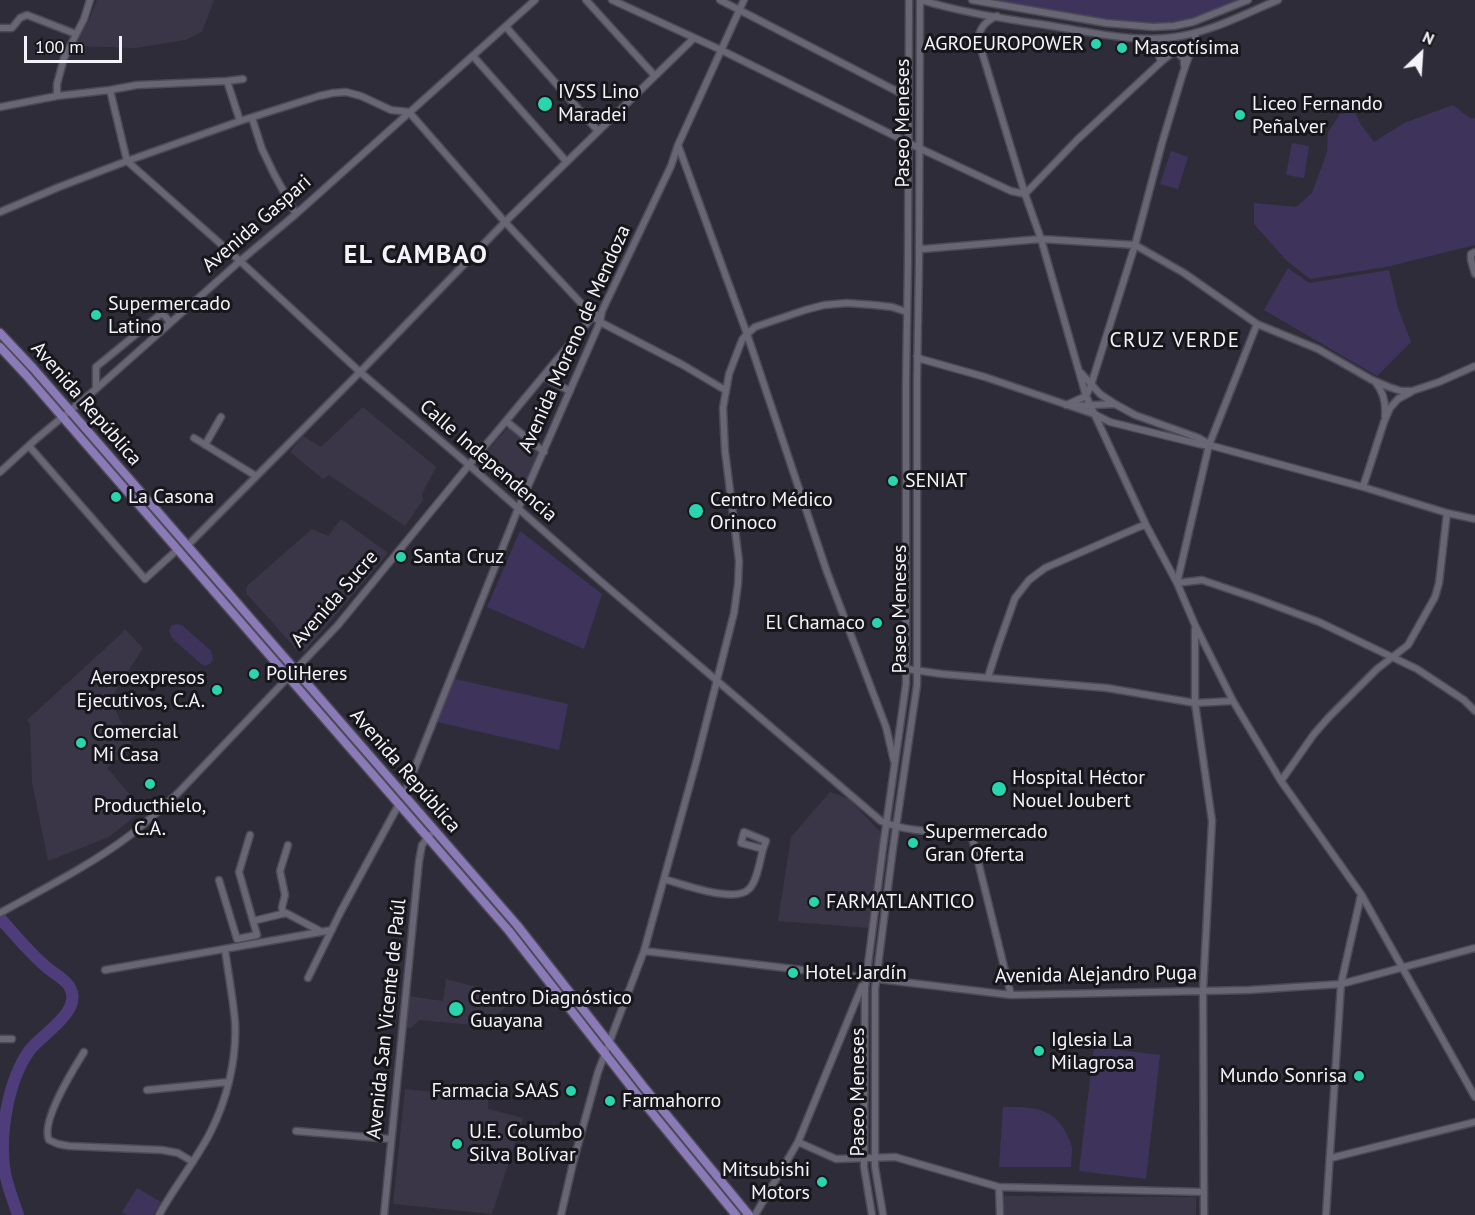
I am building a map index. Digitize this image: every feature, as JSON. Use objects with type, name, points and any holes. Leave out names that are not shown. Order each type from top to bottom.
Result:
[{"type":"main road","name":"Avenida República","points":[[0,333],[177,549],[509,931],[635,1092],[736,1215]]},
{"type":"main road","name":"Avenida República","points":[[0,347],[67,414],[187,546],[517,925],[650,1095],[748,1215]]},
{"type":"street","points":[[57,96],[57,84],[64,58],[84,19],[90,0]]},
{"type":"street","name":"Avenida Gaspari","points":[[0,472],[296,214],[535,0]]},
{"type":"street","points":[[586,0],[655,76]]},
{"type":"street","points":[[612,0],[721,50],[919,148],[1011,190],[1026,194]]},
{"type":"street","points":[[720,0],[908,97]]},
{"type":"street","name":"Avenida Moreno de Mendoza","points":[[404,795],[518,509],[600,322],[602,311],[671,166],[678,145],[744,0]]},
{"type":"street","name":"Paseo Meneses","points":[[883,1215],[874,1158],[875,1003],[895,764],[907,669],[906,381],[909,0]]},
{"type":"street","points":[[920,0],[1104,34],[1152,39],[1196,33],[1278,0]]},
{"type":"street","name":"Paseo Meneses","points":[[872,1215],[864,1157],[866,978],[891,825],[915,704],[917,670],[920,0]]},
{"type":"street","points":[[972,0],[1106,23],[1153,27],[1193,22],[1248,0]]},
{"type":"street","points":[[0,28],[12,28],[20,18],[27,15],[76,34]]},
{"type":"street","points":[[997,16],[982,27],[978,39],[1041,239],[1086,396],[1146,525],[1178,583],[1195,625],[1233,701],[1281,782],[1362,894],[1475,1097]]},
{"type":"street","points":[[506,27],[598,131]]},
{"type":"street","points":[[1065,406],[1086,396],[1098,366],[1196,33]]},
{"type":"street","points":[[187,546],[505,222],[694,38]]},
{"type":"street","points":[[1152,39],[1161,62]]},
{"type":"street","points":[[1026,194],[1077,140],[1172,53],[1178,53],[1184,59],[1182,76]]},
{"type":"street","points":[[473,56],[566,161]]},
{"type":"street","points":[[0,107],[136,85],[243,79]]},
{"type":"street","points":[[227,81],[240,121]]},
{"type":"street","points":[[110,90],[127,161]]},
{"type":"street","points":[[0,212],[127,161],[240,121],[333,93],[346,92],[361,96],[391,110],[409,112],[505,222],[600,322],[725,390]]},
{"type":"street","points":[[252,118],[262,149],[296,214]]},
{"type":"street","points":[[678,145],[747,334],[827,572],[886,728],[895,764]]},
{"type":"street","name":"Calle Independencia","points":[[127,161],[360,372],[850,795],[881,821],[891,825]]},
{"type":"street","points":[[919,247],[923,249],[1041,239],[1135,245],[1185,273],[1257,324],[1318,349],[1374,381],[1401,391],[1412,391]]},
{"type":"street","points":[[1475,252],[1471,254],[1475,274]]},
{"type":"street","points":[[561,1215],[585,1117],[605,1053],[644,951],[734,613],[739,561],[723,431],[723,408],[729,374],[737,352],[742,340],[755,327],[824,304],[874,305],[908,312]]},
{"type":"street","name":"Avenida Sucre","points":[[0,913],[72,873],[127,838],[178,793],[338,625],[593,316],[602,311]]},
{"type":"street","points":[[96,389],[96,367],[162,314],[170,322]]},
{"type":"street","points":[[1178,583],[1209,445],[1257,324]]},
{"type":"street","points":[[917,356],[1094,414],[1110,422],[1209,445],[1475,519]]},
{"type":"street","points":[[1078,371],[1087,374],[1098,366]]},
{"type":"street","points":[[1364,487],[1384,422],[1390,408],[1398,399],[1412,391],[1475,366]]},
{"type":"street","points":[[1078,371],[1100,394],[1115,404],[1135,415],[1198,438],[1209,445]]},
{"type":"street","points":[[543,377],[570,391]]},
{"type":"street","points":[[1374,381],[1384,397],[1386,409],[1384,422]]},
{"type":"street","points":[[1065,406],[1115,404]]},
{"type":"street","points":[[1110,422],[1104,411],[1115,404]]},
{"type":"street","points":[[205,445],[221,417]]},
{"type":"street","points":[[506,422],[544,452]]},
{"type":"street","points":[[194,438],[256,476]]},
{"type":"street","points":[[29,446],[145,579],[177,549]]},
{"type":"street","points":[[1281,782],[1314,734],[1329,717],[1377,669],[1408,645],[1435,597],[1439,584],[1447,513]]},
{"type":"street","points":[[988,678],[1015,598],[1029,580],[1045,568],[1139,526],[1146,525]]},
{"type":"street","points":[[1178,583],[1202,580],[1319,622],[1417,669],[1464,700],[1475,711]]},
{"type":"street","points":[[1195,625],[1195,703],[1212,821],[1203,990],[1204,1215]]},
{"type":"street","points":[[907,669],[1107,688],[1195,703],[1233,701]]},
{"type":"street","points":[[308,978],[399,804]]},
{"type":"street","points":[[891,825],[908,829],[971,833],[1011,995]]},
{"type":"street","name":"Avenida San Vicente de Paúl","points":[[384,1215],[419,861],[422,845],[435,830]]},
{"type":"street","points":[[219,880],[237,939],[257,935],[239,872],[250,835]]},
{"type":"street","points":[[283,914],[285,895],[280,871],[288,845]]},
{"type":"street","points":[[664,879],[721,894],[743,893],[750,889],[755,879],[763,849]]},
{"type":"street","points":[[1326,1215],[1341,984],[1362,894]]},
{"type":"street","points":[[254,921],[286,913],[321,932]]},
{"type":"street","points":[[105,970],[332,930]]},
{"type":"street","name":"Avenida Alejandro Puga","points":[[644,951],[1011,995],[1249,990],[1341,984],[1475,948]]},
{"type":"street","points":[[159,1215],[211,1132],[228,1082],[235,1048],[235,1023],[225,949]]},
{"type":"street","points":[[755,1215],[798,1142],[866,978]]},
{"type":"street","points":[[0,1040],[12,1039]]},
{"type":"street","points":[[84,1052],[53,1110],[46,1132],[49,1140],[69,1146],[162,1150],[193,1161]]},
{"type":"street","points":[[147,1090],[228,1082]]},
{"type":"street","points":[[1331,1158],[1475,1122]]},
{"type":"street","points":[[296,1131],[391,1139]]},
{"type":"street","points":[[798,1142],[836,1159],[895,1157],[999,1187],[1204,1192]]},
{"type":"street","points":[[999,1187],[1000,1215]]},
{"type":"shaded area","points":[[97,0],[214,0],[202,32],[185,40],[135,48],[75,46]]},
{"type":"shaded area","points":[[998,0],[1248,0],[1191,21],[1159,25],[1130,24],[1006,4]]},
{"type":"shaded area","points":[[1453,105],[1471,119],[1475,118],[1475,245],[1386,267],[1310,279],[1287,261],[1254,224],[1254,203],[1296,207],[1312,193],[1327,152],[1328,132],[1340,114],[1355,112],[1361,125],[1374,142],[1404,123]]},
{"type":"shaded area","points":[[1292,143],[1309,146],[1304,178],[1286,175]]},
{"type":"shaded area","points":[[1171,151],[1188,157],[1178,189],[1160,184]]},
{"type":"shaded area","points":[[1288,268],[1309,283],[1389,270],[1398,308],[1411,342],[1377,376],[1264,310]]},
{"type":"shaded area","points":[[363,407],[436,467],[422,494],[423,500],[405,526],[329,475],[323,479],[290,452],[303,436],[321,447]]},
{"type":"shaded area","points":[[508,428],[538,453],[520,495],[479,460]]},
{"type":"shaded area","points":[[341,519],[388,553],[305,651],[297,650],[246,593],[247,586],[312,529],[328,536]]},
{"type":"shaded area","points":[[520,531],[602,594],[584,649],[487,607]]},
{"type":"shaded area","points":[[178,624],[211,651],[213,659],[210,664],[205,666],[200,663],[172,638],[169,630],[172,625]]},
{"type":"shaded area","name":"Comercial Mi Casa","points":[[125,629],[143,648],[116,690],[112,703],[137,755],[134,758],[127,751],[107,768],[143,810],[109,837],[48,861],[32,782],[30,724],[27,720]]},
{"type":"shaded area","points":[[450,678],[568,704],[559,750],[433,721]]},
{"type":"shaded area","points":[[830,792],[849,799],[882,834],[870,928],[778,921],[791,837]]},
{"type":"shaded area","name":"Centro Diagnóstico Guayana","points":[[446,979],[485,989],[494,997],[503,991],[512,1001],[496,1016],[507,1028],[419,1020],[411,1028],[406,1027],[408,996],[443,1001]]},
{"type":"shaded area","points":[[1094,1047],[1160,1055],[1146,1179],[1079,1171]]},
{"type":"shaded area","name":"U.E. Columbo Silva Bolívar","points":[[405,1089],[488,1097],[488,1109],[523,1118],[492,1214],[393,1204]]},
{"type":"shaded area","points":[[1003,1107],[1030,1108],[1046,1112],[1060,1123],[1072,1148],[1071,1167],[999,1167]]},
{"type":"shaded area","points":[[137,1188],[161,1202],[153,1215],[127,1215],[122,1212]]},
{"type":"shaded area","points":[[1003,1196],[1196,1197],[1196,1215],[1004,1215]]},
{"type":"waterway","points":[[0,918],[38,960],[69,986],[72,995],[67,1013],[35,1044],[22,1063],[7,1107],[3,1138],[4,1167],[18,1215]]},
{"type":"place","name":"AGROEUROPOWER","points":[[1096,44]]},
{"type":"place","name":"Mascotísima","points":[[1122,48]]},
{"type":"place","name":"IVSS Lino Maradei","points":[[545,104]]},
{"type":"place","name":"Liceo Fernando Peñalver","points":[[1240,115]]},
{"type":"place","name":"Supermercado Latino","points":[[96,315]]},
{"type":"place","name":"SENIAT","points":[[893,481]]},
{"type":"place","name":"La Casona","points":[[116,497]]},
{"type":"place","name":"Centro Médico Orinoco","points":[[696,511]]},
{"type":"place","name":"Santa Cruz","points":[[401,557]]},
{"type":"place","name":"El Chamaco","points":[[877,623]]},
{"type":"place","name":"PoliHeres","points":[[254,674]]},
{"type":"place","name":"Aeroexpresos Ejecutivos, C.A.","points":[[217,690]]},
{"type":"place","name":"Comercial Mi Casa","points":[[81,743]]},
{"type":"place","name":"Producthielo, C.A.","points":[[150,784]]},
{"type":"place","name":"Hospital Héctor Nouel Joubert","points":[[999,789]]},
{"type":"place","name":"Supermercado Gran Oferta","points":[[913,843]]},
{"type":"place","name":"FARMATLANTICO","points":[[814,902]]},
{"type":"place","name":"Hotel Jardín","points":[[793,973]]},
{"type":"place","name":"Centro Diagnóstico Guayana","points":[[456,1009]]},
{"type":"place","name":"Iglesia La Milagrosa","points":[[1039,1051]]},
{"type":"place","name":"Mundo Sonrisa","points":[[1359,1076]]},
{"type":"place","name":"Farmacia SAAS","points":[[571,1091]]},
{"type":"place","name":"Farmahorro","points":[[610,1101]]},
{"type":"place","name":"U.E. Columbo Silva Bolívar","points":[[457,1144]]},
{"type":"place","name":"Mitsubishi Motors","points":[[822,1182]]},
{"type":"district","name":"EL CAMBAO","points":[[416,256]]},
{"type":"district","name":"CRUZ VERDE","points":[[1175,341]]}]
